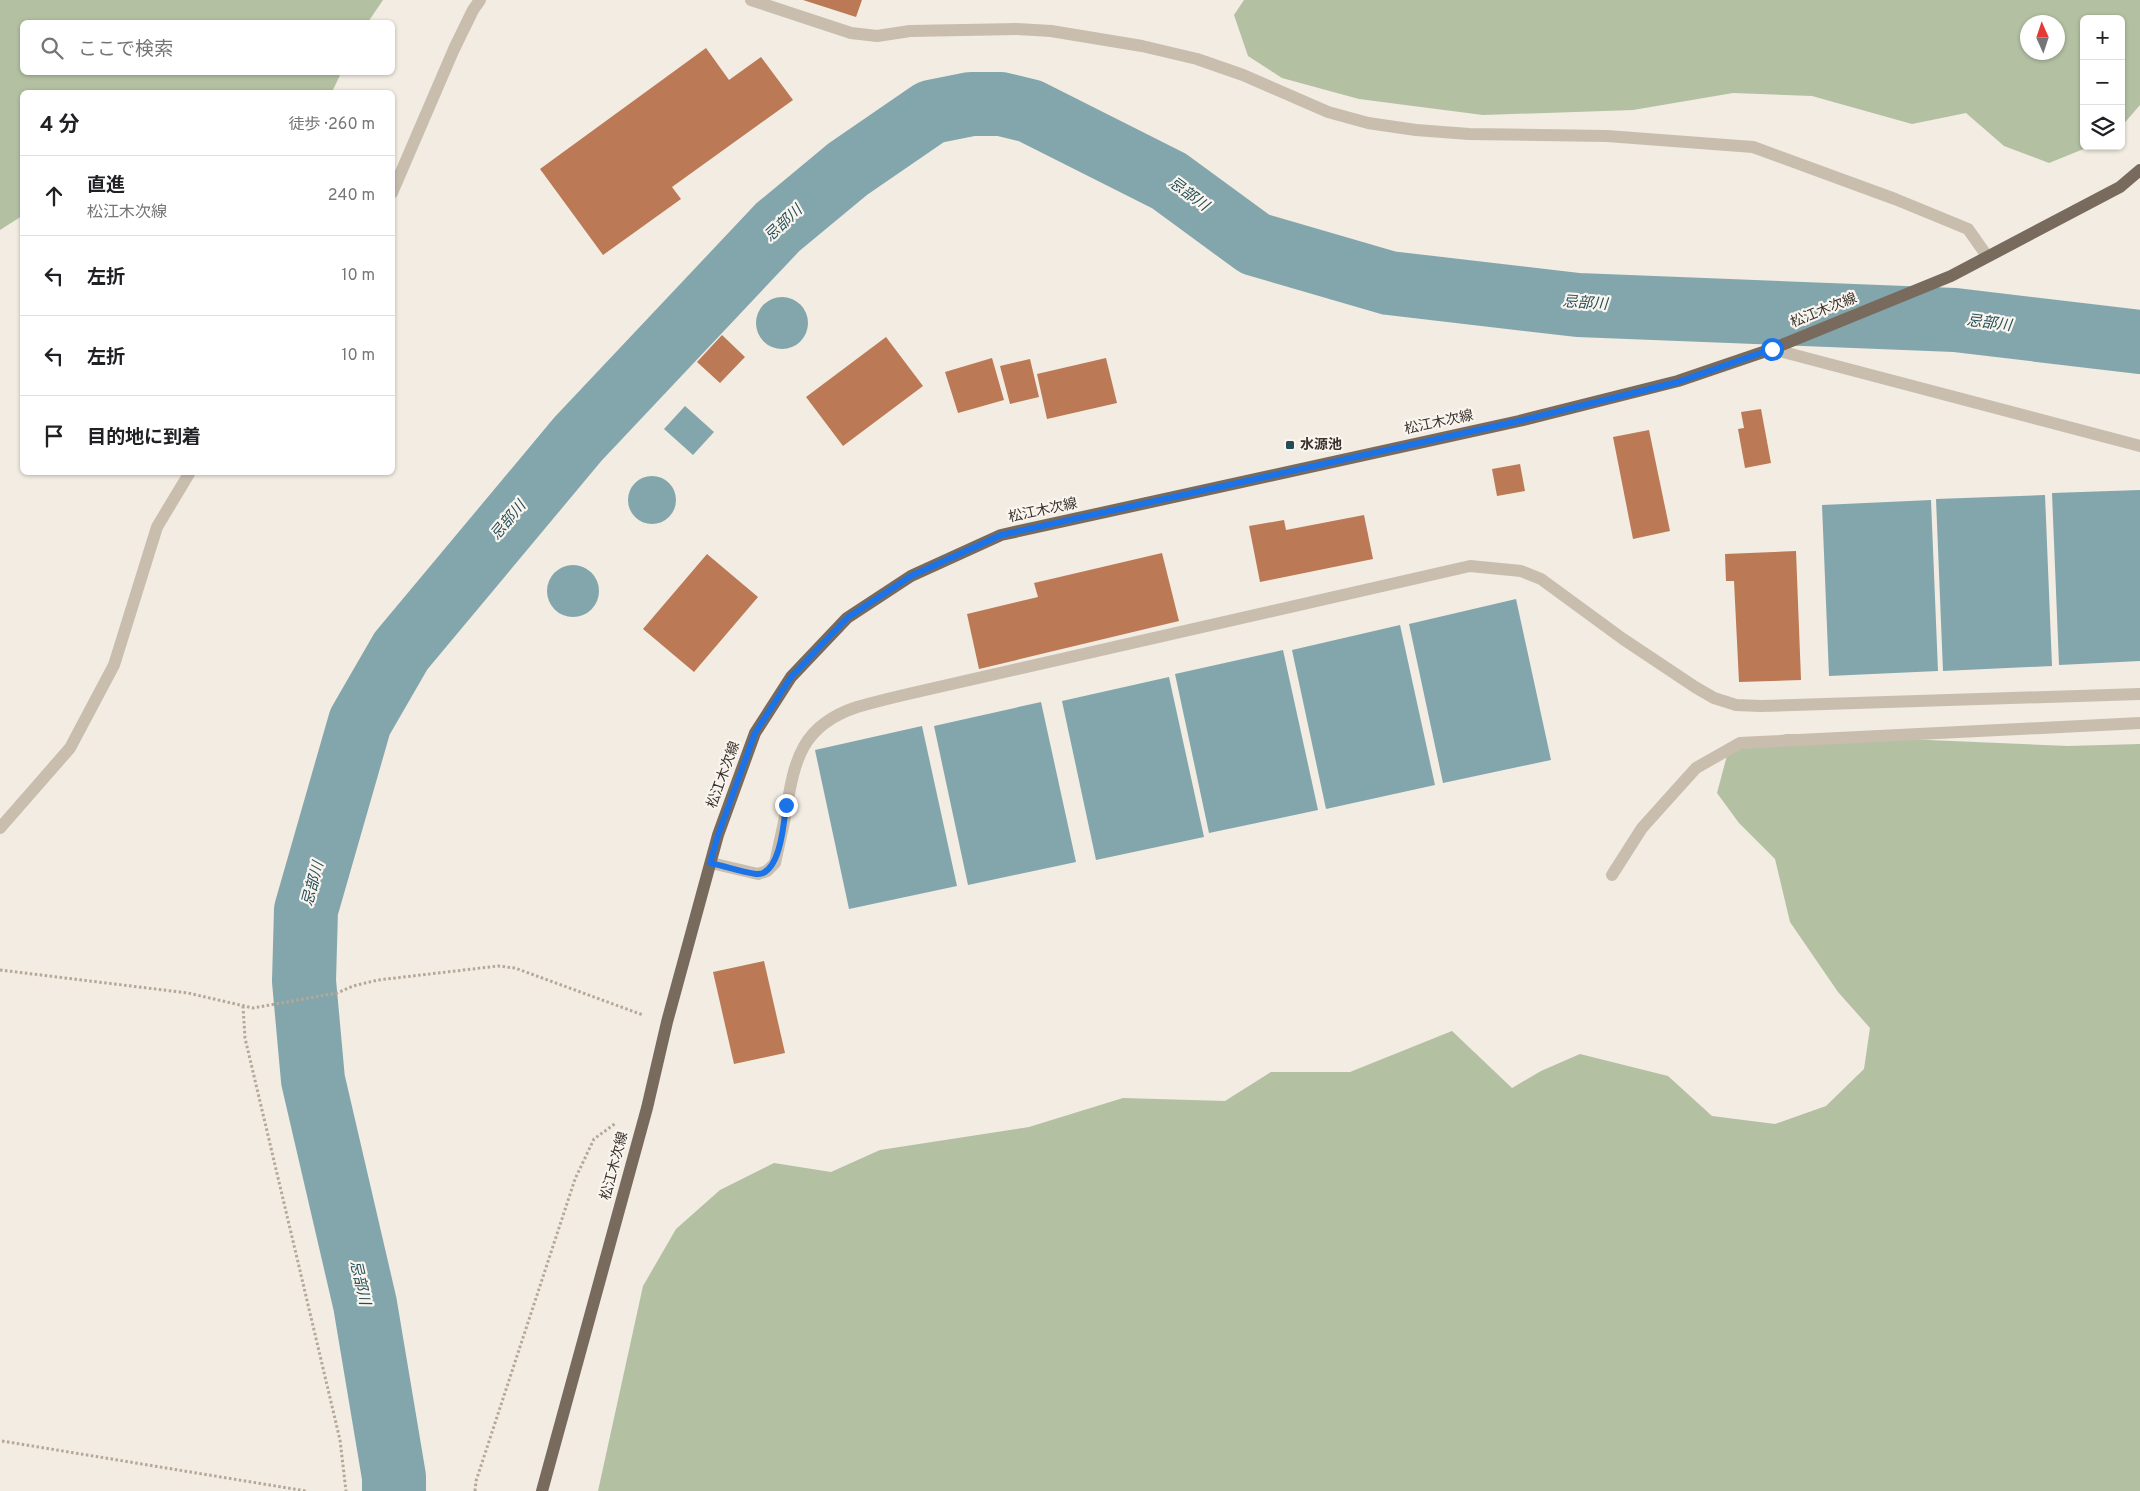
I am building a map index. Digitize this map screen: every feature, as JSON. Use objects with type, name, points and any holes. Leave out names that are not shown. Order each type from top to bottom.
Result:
[{"type":"main road","name":"松江木次線","points":[[542,1491],[647,1108],[667,1022],[718,835],[755,733],[791,677],[847,618],[911,576],[1001,535],[1519,421],[1678,382],[1772,349],[1951,276],[2120,187],[2140,170]]},
{"type":"street","points":[[395,186],[454,49],[480,0]]},
{"type":"street","points":[[751,0],[851,33],[877,36],[910,31],[1017,29],[1051,31],[1132,44],[1198,59],[1243,75],[1328,112],[1368,123],[1416,130],[1469,134],[1607,136],[1753,147],[1895,199],[1968,229],[1987,256]]},
{"type":"street","points":[[1772,349],[2140,446]]},
{"type":"street","points":[[0,828],[70,748],[114,665],[157,527],[188,475]]},
{"type":"street","points":[[710,863],[758,874],[767,871],[774,863],[793,772],[802,747],[813,732],[837,716],[856,708],[920,691],[1470,566],[1521,571],[1541,579],[1623,640],[1695,687],[1714,698],[1736,704],[1761,706],[2140,694]]},
{"type":"street","points":[[1612,875],[1642,828],[1696,768],[1740,743],[2140,723]]},
{"type":"path","points":[[0,970],[188,993],[253,1008],[337,993],[353,986],[378,980],[480,968],[516,968],[632,1012],[667,1022]]},
{"type":"path","points":[[243,1006],[244,1038],[340,1440],[346,1491]]},
{"type":"path","points":[[475,1491],[476,1481],[576,1179],[594,1139]]},
{"type":"path","points":[[2,1440],[306,1491]]},
{"type":"green space","points":[[0,0],[383,0],[369,20],[20,20],[20,75],[340,75],[333,90],[20,90],[20,217],[0,230]]},
{"type":"green space","points":[[1244,0],[2140,0],[2140,105],[2125,122],[2125,15],[2080,15],[2081,150],[2049,163],[2004,146],[1966,113],[1912,124],[1812,96],[1733,93],[1633,110],[1483,115],[1359,99],[1282,78],[1248,56],[1234,15]]},
{"type":"green space","points":[[1787,734],[2068,746],[2140,744],[2140,1491],[598,1491],[643,1286],[676,1229],[720,1190],[774,1163],[831,1172],[880,1150],[1029,1127],[1123,1098],[1225,1101],[1271,1072],[1350,1072],[1452,1031],[1512,1088],[1541,1071],[1580,1054],[1668,1076],[1712,1116],[1775,1124],[1826,1106],[1864,1069],[1870,1028],[1838,992],[1790,922],[1775,859],[1739,823],[1717,793],[1729,748]]},
{"type":"water","points":[[782,297],[792,299],[800,305],[806,313],[808,323],[806,333],[800,341],[792,347],[782,349],[772,347],[764,341],[758,333],[756,323],[758,313],[764,305],[772,299]]},
{"type":"water","points":[[685,406],[714,432],[693,455],[664,429]]},
{"type":"water","points":[[647,476],[657,476],[669,483],[676,495],[676,505],[669,517],[657,524],[647,524],[639,520],[632,513],[628,505],[628,495],[632,487],[639,480]]},
{"type":"water","points":[[2140,490],[2140,661],[2059,665],[2052,493]]},
{"type":"water","points":[[2045,495],[2052,666],[1943,671],[1936,499]]},
{"type":"water","points":[[1931,500],[1938,671],[1829,676],[1822,505]]},
{"type":"water","points":[[573,565],[587,569],[595,577],[599,591],[595,605],[587,613],[573,617],[559,613],[551,605],[547,591],[551,577],[559,569]]},
{"type":"water","points":[[1516,599],[1551,760],[1443,783],[1409,624]]},
{"type":"water","points":[[1400,625],[1435,785],[1326,809],[1292,650]]},
{"type":"water","points":[[1283,650],[1318,810],[1209,833],[1175,674]]},
{"type":"water","points":[[1169,677],[1204,837],[1096,860],[1062,701]]},
{"type":"water","points":[[1041,702],[1076,862],[968,885],[934,726]]},
{"type":"water","points":[[922,726],[957,886],[849,909],[815,750]]},
{"type":"building","points":[[803,0],[862,0],[856,17]]},
{"type":"building","points":[[706,48],[729,80],[761,57],[793,100],[672,187],[681,199],[603,255],[540,169]]},
{"type":"building","points":[[722,335],[745,357],[720,383],[697,362]]},
{"type":"building","points":[[886,337],[923,386],[843,446],[806,397]]},
{"type":"building","points":[[992,358],[1004,400],[958,413],[945,372]]},
{"type":"building","points":[[1106,358],[1117,403],[1047,419],[1037,374]]},
{"type":"building","points":[[1030,359],[1039,397],[1010,404],[1000,366]]},
{"type":"building","points":[[1761,409],[1771,463],[1745,468],[1738,429],[1744,428],[1741,412]]},
{"type":"building","points":[[1649,430],[1670,531],[1633,539],[1613,437]]},
{"type":"building","points":[[1520,464],[1525,491],[1497,496],[1492,469]]},
{"type":"building","points":[[1364,515],[1373,559],[1260,582],[1249,526],[1284,520],[1286,530]]},
{"type":"building","points":[[1796,551],[1801,680],[1739,682],[1734,581],[1726,581],[1725,554]]},
{"type":"building","points":[[1162,553],[1179,621],[979,669],[967,614],[1038,597],[1034,583]]},
{"type":"building","points":[[707,554],[758,597],[694,672],[643,629]]},
{"type":"building","points":[[764,961],[785,1053],[734,1064],[713,972]]},
{"type":"waterway","name":"忌部川","points":[[394,1491],[394,1477],[365,1304],[313,1080],[304,981],[306,910],[360,722],[401,651],[578,439],[778,227],[848,169],[931,112],[971,104],[1001,104],[1030,111],[1169,181],[1255,244],[1389,283],[1578,305],[1955,320],[2140,342]]},
{"type":"place","name":"水源池","points":[[1290,445]]},
{"type":"route","points":[[786,805],[774,863],[767,871],[758,874],[710,863],[718,835],[755,733],[791,677],[847,618],[911,576],[1001,535],[1519,421],[1678,382],[1772,349]]}]
